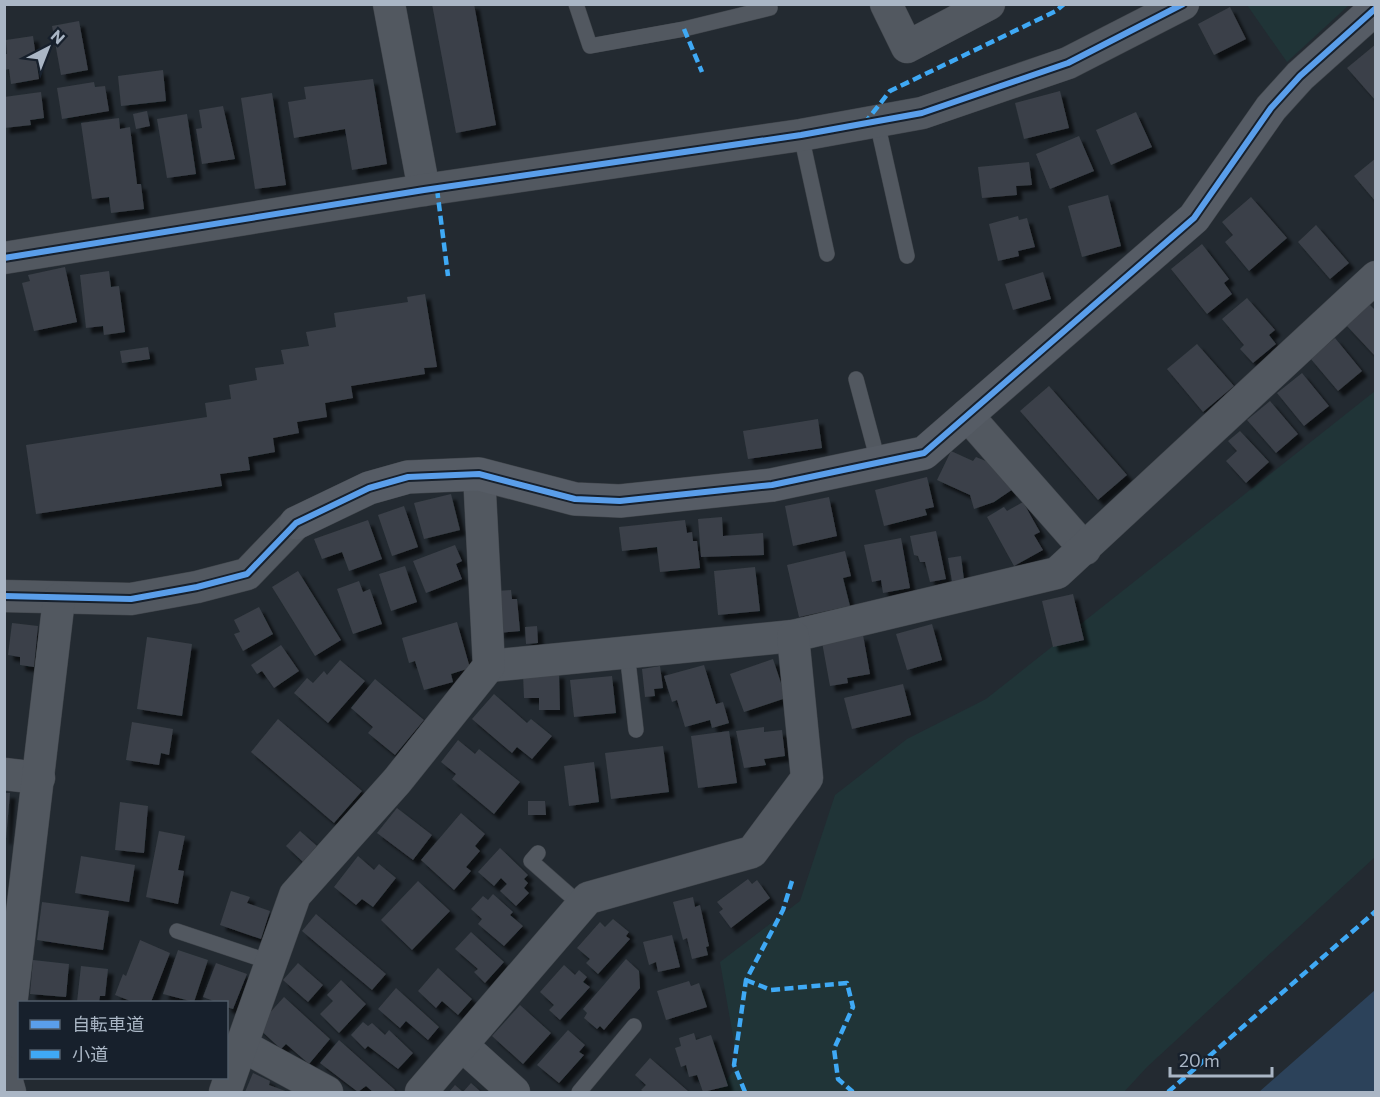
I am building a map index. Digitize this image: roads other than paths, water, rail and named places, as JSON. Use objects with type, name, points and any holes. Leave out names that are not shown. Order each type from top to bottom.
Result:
[{"type":"street","points":[[389,4],[424,190]]},
{"type":"street","points":[[886,4],[907,47],[989,4]]},
{"type":"street","points":[[4,258],[424,190],[801,135],[922,114],[1068,63],[1183,4]]},
{"type":"street","points":[[4,596],[131,599],[197,587],[247,574],[296,523],[369,488],[408,477],[479,474],[575,498],[620,501],[772,485],[924,453],[1194,218],[1271,108],[1300,76],[1376,8]]},
{"type":"street","points":[[489,666],[793,636],[1057,573],[1376,277]]},
{"type":"street","points":[[967,415],[1085,549]]},
{"type":"street","points":[[225,1092],[295,896],[397,781],[489,666],[479,474]]},
{"type":"street","points":[[4,1065],[12,938],[39,778],[59,599]]},
{"type":"street","points":[[421,1092],[463,1046],[588,898],[752,852],[807,778],[793,636]]},
{"type":"street","points":[[4,774],[39,778]]},
{"type":"street","points":[[241,1045],[327,1092]]},
{"type":"street","points":[[463,1046],[514,1092]]},
{"type":"street","points":[[4,1071],[10,1092]]},
{"type":"lane","points":[[576,4],[591,46],[684,29],[770,8]]},
{"type":"lane","points":[[877,122],[907,256]]},
{"type":"lane","points":[[801,135],[827,254]]},
{"type":"lane","points":[[856,379],[878,461]]},
{"type":"lane","points":[[627,653],[636,730]]},
{"type":"lane","points":[[538,853],[531,861],[582,906]]},
{"type":"lane","points":[[177,931],[270,962]]},
{"type":"lane","points":[[579,1092],[634,1026]]},
{"type":"water","points":[[1375,990],[1375,1092],[1259,1092]]}]
